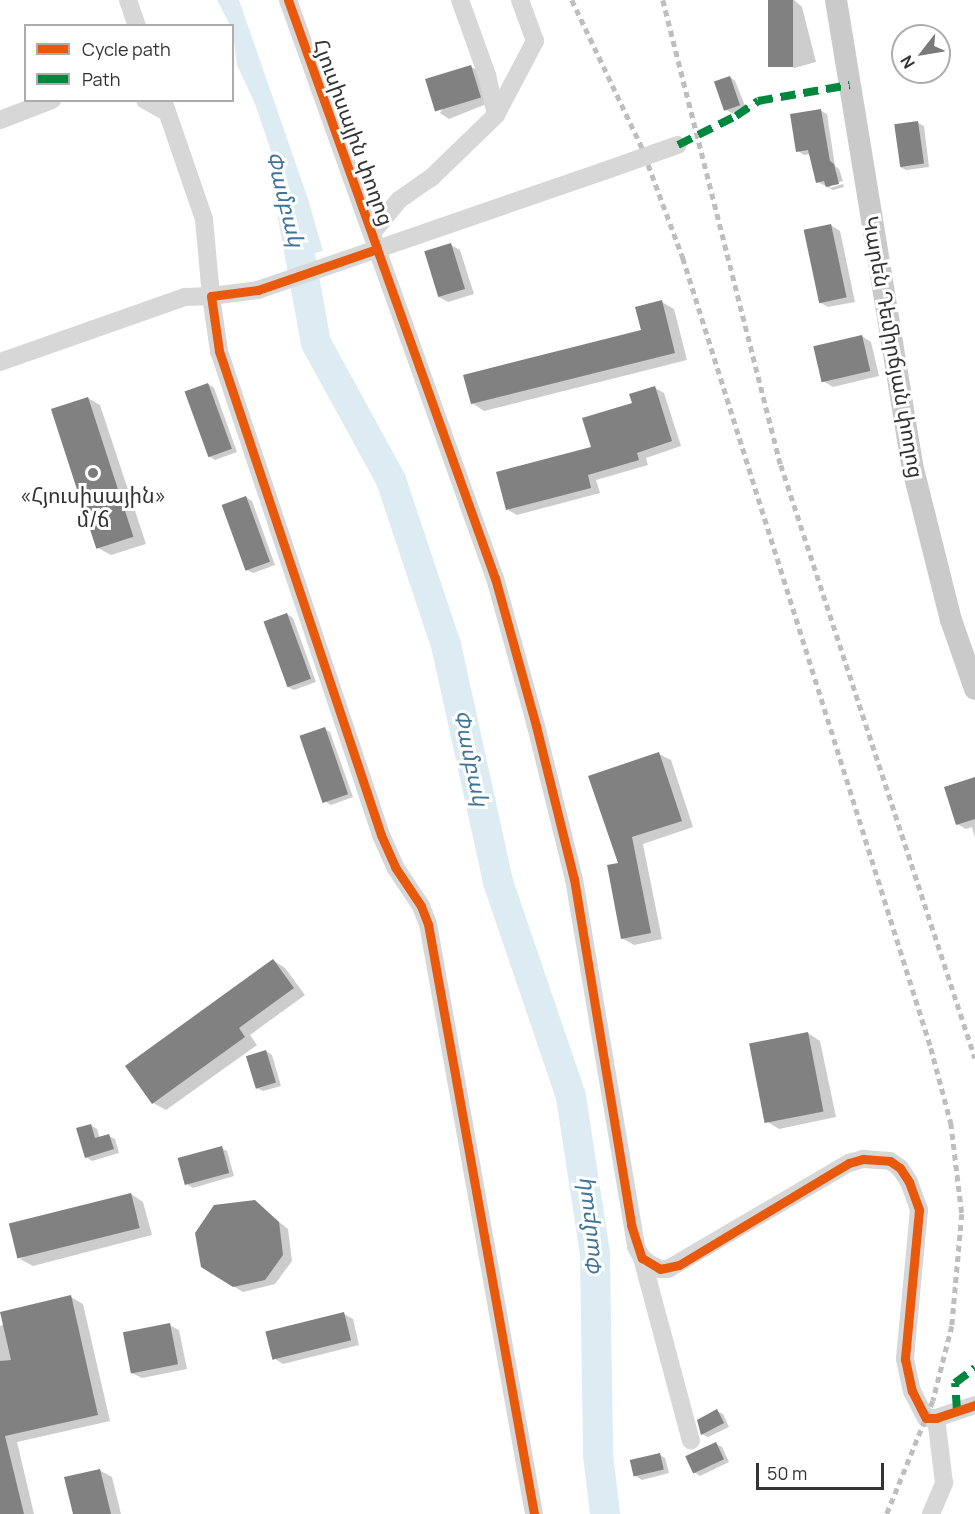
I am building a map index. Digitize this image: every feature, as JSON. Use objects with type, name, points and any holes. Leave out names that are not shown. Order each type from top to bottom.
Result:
[{"type":"main road","name":"Կարեն Դեմիրճյան փողոց","points":[[836,0],[912,465],[951,620],[975,689]]},
{"type":"street","points":[[128,0],[136,24]]},
{"type":"street","name":"Հյուսիսային փողոց","points":[[0,362],[185,297],[258,290],[350,259],[374,241],[288,0]]},
{"type":"street","points":[[460,0],[487,75],[496,115]]},
{"type":"street","points":[[374,241],[399,200],[431,178],[496,115],[535,41],[520,0]]},
{"type":"street","points":[[0,120],[47,102]]},
{"type":"street","points":[[165,106],[204,219],[219,351],[381,835],[395,867],[421,906],[428,924],[534,1514]]},
{"type":"street","points":[[374,241],[604,171],[678,145]]},
{"type":"street","points":[[374,241],[495,578],[536,726],[574,879],[631,1225],[691,1441]]},
{"type":"street","points":[[642,1258],[660,1269],[679,1265],[849,1163],[863,1159],[890,1161],[900,1168],[909,1182],[919,1210],[905,1359],[912,1391],[926,1418],[936,1418],[975,1405]]},
{"type":"street","points":[[932,1514],[944,1483],[936,1418]]},
{"type":"water","points":[[217,0],[239,0],[308,199],[323,251],[289,260],[272,154],[255,104],[237,65],[234,24],[229,24]]},
{"type":"building","points":[[768,0],[793,0],[793,67],[768,67]]},
{"type":"building","points":[[471,65],[481,98],[435,112],[425,79]]},
{"type":"building","points":[[730,76],[740,105],[724,111],[714,82]]},
{"type":"building","points":[[821,109],[830,161],[834,164],[839,184],[826,187],[824,181],[816,183],[808,150],[796,152],[790,114]]},
{"type":"building","points":[[918,121],[924,164],[900,167],[894,124]]},
{"type":"building","points":[[831,224],[847,297],[819,303],[804,230]]},
{"type":"building","points":[[451,243],[465,289],[438,297],[424,251]]},
{"type":"building","points":[[662,300],[675,353],[471,404],[463,375],[641,330],[635,307]]},
{"type":"building","points":[[862,335],[870,371],[822,382],[813,346]]},
{"type":"building","points":[[208,383],[232,449],[208,457],[185,392]]},
{"type":"building","points":[[655,386],[672,441],[637,453],[639,460],[588,475],[591,488],[506,510],[496,472],[591,447],[582,418],[632,403],[629,394]]},
{"type":"building","name":"«Հյուսիսային» մ/ճ","points":[[88,397],[133,537],[96,549],[51,409]]},
{"type":"building","points":[[246,496],[270,562],[246,571],[222,505]]},
{"type":"building","points":[[287,613],[311,679],[287,687],[264,622]]},
{"type":"building","points":[[325,727],[348,794],[323,803],[299,736]]},
{"type":"building","points":[[659,752],[682,821],[632,837],[651,933],[621,939],[607,865],[618,863],[588,776]]},
{"type":"building","points":[[975,777],[975,819],[956,825],[944,787]]},
{"type":"building","points":[[273,959],[294,988],[239,1028],[245,1037],[152,1104],[125,1066]]},
{"type":"building","points":[[808,1032],[823,1112],[765,1123],[749,1043]]},
{"type":"building","points":[[266,1050],[276,1083],[256,1089],[246,1056]]},
{"type":"building","points":[[91,1124],[95,1138],[109,1134],[114,1149],[85,1158],[76,1128]]},
{"type":"building","points":[[222,1146],[229,1173],[185,1185],[178,1158]]},
{"type":"building","points":[[131,1193],[140,1228],[17,1258],[9,1223]]},
{"type":"building","points":[[255,1200],[279,1222],[283,1255],[265,1280],[233,1287],[201,1267],[195,1233],[214,1205]]},
{"type":"building","points":[[71,1295],[98,1415],[5,1436],[24,1514],[0,1514],[0,1361],[11,1360],[0,1312]]},
{"type":"building","points":[[344,1312],[351,1340],[272,1360],[265,1332]]},
{"type":"building","points":[[170,1323],[178,1364],[131,1373],[123,1332]]},
{"type":"building","points":[[717,1409],[724,1423],[701,1435],[697,1420]]},
{"type":"building","points":[[716,1442],[724,1459],[693,1474],[685,1456]]},
{"type":"building","points":[[660,1453],[664,1470],[634,1477],[630,1460]]},
{"type":"building","points":[[100,1469],[111,1514],[73,1514],[64,1477]]},
{"type":"waterway","name":"Փամբակ","points":[[293,217],[316,343],[391,480],[446,645],[498,882],[571,1097],[595,1254],[598,1455],[605,1514]]},
{"type":"railway","points":[[572,0],[641,145],[683,258],[931,1048],[951,1123],[962,1214],[952,1326],[933,1401],[887,1514]]},
{"type":"railway","points":[[663,0],[781,465],[975,1058]]},
{"type":"marked path","points":[[678,145],[736,116],[758,101],[850,85]]},
{"type":"marked path","points":[[957,1410],[955,1383],[975,1368]]},
{"type":"cycle path","points":[[288,0],[377,249],[258,290],[211,296],[219,351],[381,835],[395,867],[421,906],[428,924],[534,1514]]},
{"type":"cycle path","points":[[377,249],[495,578],[536,726],[574,879],[631,1225],[642,1258],[660,1269],[679,1265],[849,1163],[863,1159],[890,1161],[900,1168],[909,1182],[919,1210],[905,1359],[912,1391],[926,1418],[936,1418],[975,1405]]},
{"type":"place","name":"«Հյուսիսային» մ/ճ","points":[[93,473]]}]
